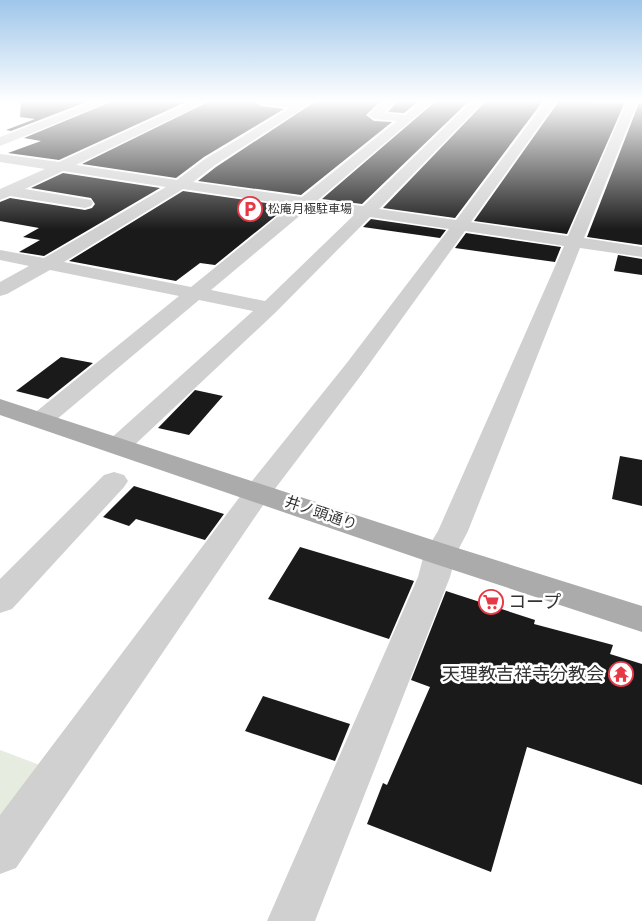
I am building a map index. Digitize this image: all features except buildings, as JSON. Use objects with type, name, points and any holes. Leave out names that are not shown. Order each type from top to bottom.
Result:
[{"type":"main road","name":"井ノ頭通り","points":[[0,407],[440,554],[642,619]]},
{"type":"street","points":[[4,193],[111,144]]},
{"type":"street","points":[[0,290],[46,265],[181,184],[210,162],[240,144]]},
{"type":"street","points":[[41,420],[377,144]]},
{"type":"street","points":[[118,446],[269,308],[435,144]]},
{"type":"street","points":[[0,852],[258,492],[354,369],[520,144]]},
{"type":"street","points":[[291,921],[434,577],[440,554],[453,531],[518,372],[616,144]]},
{"type":"street","points":[[0,158],[642,252]]},
{"type":"street","points":[[4,193],[85,203]]},
{"type":"street","points":[[0,256],[269,308]]},
{"type":"street","points":[[0,600],[114,480]]},
{"type":"shaded area","points":[[0,750],[45,767],[0,829]]},
{"type":"place","name":"松庵月極駐車場","points":[[250,209]]},
{"type":"place","name":"コープ","points":[[491,602]]},
{"type":"place","name":"天理教吉祥寺分教会","points":[[621,674]]}]
